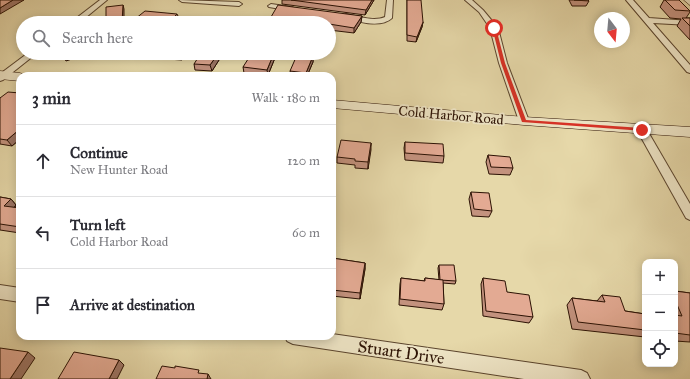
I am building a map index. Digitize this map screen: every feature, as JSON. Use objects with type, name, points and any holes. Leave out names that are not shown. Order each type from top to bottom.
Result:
[{"type":"main road","points":[[1,76],[16,77]]},
{"type":"main road","name":"Cold Harbor Road","points":[[336,104],[524,121],[690,132]]},
{"type":"street","points":[[83,16],[104,0]]},
{"type":"street","points":[[182,0],[239,4]]},
{"type":"street","points":[[341,16],[382,20],[388,18],[390,0]]},
{"type":"street","points":[[468,0],[481,11],[494,28],[503,63],[524,121]]},
{"type":"street","points":[[630,0],[690,70]]},
{"type":"street","points":[[271,6],[299,10]]},
{"type":"street","points":[[650,23],[690,22]]},
{"type":"street","points":[[650,23],[690,28]]},
{"type":"street","points":[[1,76],[24,60]]},
{"type":"street","points":[[642,130],[690,215]]},
{"type":"street","points":[[0,292],[16,294]]},
{"type":"street","name":"Stuart Drive","points":[[320,340],[581,379]]},
{"type":"building","points":[[0,0],[13,0],[0,8]]},
{"type":"building","points":[[291,0],[372,0],[366,10]]},
{"type":"building","points":[[407,0],[421,0],[423,22],[417,37],[407,35]]},
{"type":"building","points":[[665,0],[679,0],[690,11],[675,10]]},
{"type":"building","points":[[123,5],[122,16],[106,16],[106,7]]},
{"type":"building","points":[[278,5],[362,16],[354,28],[336,25],[336,16],[272,16]]},
{"type":"building","points":[[145,11],[177,14],[175,16],[139,16]]},
{"type":"building","points":[[682,18],[690,18],[690,26]]},
{"type":"building","points":[[197,60],[214,60],[210,65],[194,64]]},
{"type":"building","points":[[247,60],[271,60],[267,70],[243,67]]},
{"type":"building","points":[[295,60],[311,60],[306,72],[290,71]]},
{"type":"building","points":[[8,92],[16,93],[16,132],[7,140],[0,139],[0,98]]},
{"type":"building","points":[[341,140],[371,143],[368,162],[337,157]]},
{"type":"building","points":[[405,142],[443,144],[444,156],[405,153]]},
{"type":"building","points":[[488,155],[510,157],[513,168],[491,167]]},
{"type":"building","points":[[471,192],[489,193],[492,211],[474,209]]},
{"type":"building","points":[[0,197],[11,199],[4,206],[16,208],[16,226],[0,224]]},
{"type":"building","points":[[336,259],[365,263],[360,293],[336,290]]},
{"type":"building","points":[[439,265],[454,265],[456,281],[440,280]]},
{"type":"building","points":[[401,278],[425,281],[425,278],[443,280],[444,304],[400,299]]},
{"type":"building","points":[[483,278],[505,281],[507,292],[529,295],[533,317],[486,311]]},
{"type":"building","points":[[678,291],[690,293],[690,335],[678,333],[678,315],[682,316],[678,307]]},
{"type":"building","points":[[602,295],[620,297],[625,311],[642,314],[642,330],[578,322],[572,298],[605,302]]},
{"type":"building","points":[[0,348],[28,352],[10,379],[0,379]]},
{"type":"building","points":[[74,352],[119,360],[109,379],[58,379]]},
{"type":"building","points":[[162,366],[175,368],[175,366],[199,370],[198,373],[208,374],[207,379],[156,379]]},
{"type":"route","points":[[494,28],[503,63],[524,121],[642,130]]}]
